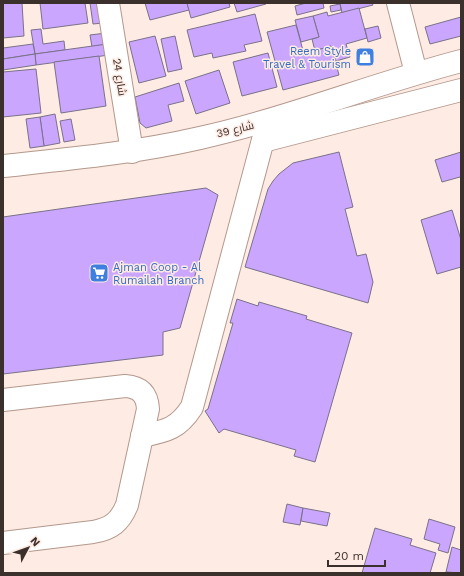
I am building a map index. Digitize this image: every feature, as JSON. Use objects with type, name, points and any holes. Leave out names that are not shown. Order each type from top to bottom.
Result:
[{"type":"street","name":"شارع 24","points":[[108,3],[132,152]]},
{"type":"street","points":[[398,3],[416,73]]},
{"type":"street","name":"شارع 39","points":[[3,166],[132,152],[200,138],[266,131],[416,73],[461,61]]},
{"type":"street","points":[[142,436],[169,430],[178,424],[192,407],[266,131],[461,90]]},
{"type":"street","points":[[3,400],[125,386],[134,387],[142,391],[147,399],[148,408],[127,505],[115,524],[104,530],[93,532],[3,542]]},
{"type":"building","points":[[3,3],[22,3],[24,36],[3,38]]},
{"type":"building","points":[[40,3],[85,3],[88,23],[43,29]]},
{"type":"building","points":[[90,3],[101,3],[103,23],[93,24]]},
{"type":"building","points":[[145,3],[187,3],[189,10],[150,20]]},
{"type":"building","points":[[187,3],[229,3],[230,7],[191,18]]},
{"type":"building","points":[[234,3],[266,3],[266,4],[237,12]]},
{"type":"building","points":[[306,3],[323,3],[324,8],[297,15],[295,6]]},
{"type":"building","points":[[340,3],[372,3],[373,5],[342,13]]},
{"type":"building","points":[[340,4],[341,10],[331,12],[330,6]]},
{"type":"building","points":[[359,8],[367,38],[346,44],[350,57],[336,61],[331,46],[315,51],[312,39],[319,37],[313,16],[327,12],[328,16]]},
{"type":"building","points":[[255,14],[262,41],[244,45],[246,51],[213,58],[212,53],[194,57],[187,30]]},
{"type":"building","points":[[313,16],[319,37],[301,42],[295,20]]},
{"type":"building","points":[[461,17],[461,36],[430,44],[425,27]]},
{"type":"building","points":[[296,25],[304,54],[331,46],[339,75],[283,90],[267,32]]},
{"type":"building","points":[[378,26],[381,38],[368,42],[365,29]]},
{"type":"building","points":[[41,29],[43,44],[64,41],[65,50],[35,54],[31,30]]},
{"type":"building","points":[[106,33],[107,44],[92,47],[90,35]]},
{"type":"building","points":[[155,36],[166,76],[139,83],[129,42]]},
{"type":"building","points":[[175,36],[182,69],[168,72],[161,39]]},
{"type":"building","points":[[33,44],[35,54],[3,59],[3,48]]},
{"type":"building","points":[[107,44],[109,55],[36,65],[35,54]]},
{"type":"building","points":[[268,53],[277,87],[242,96],[233,62]]},
{"type":"building","points":[[35,54],[36,65],[3,70],[3,59]]},
{"type":"building","points":[[99,56],[106,106],[61,113],[54,62]]},
{"type":"building","points":[[36,69],[41,113],[3,117],[3,72]]},
{"type":"building","points":[[219,70],[230,103],[196,114],[185,81]]},
{"type":"building","points":[[179,83],[184,101],[168,105],[172,121],[146,128],[140,123],[135,97]]},
{"type":"building","points":[[55,114],[60,143],[44,146],[40,117]]},
{"type":"building","points":[[40,117],[44,146],[30,148],[26,119]]},
{"type":"building","points":[[71,119],[75,140],[64,142],[60,121]]},
{"type":"building","points":[[339,152],[353,207],[345,209],[357,256],[366,254],[373,282],[368,303],[245,267],[268,189],[273,181],[293,163]]},
{"type":"building","points":[[461,152],[461,179],[460,177],[442,182],[435,160]]},
{"type":"building","name":"Ajman Coop - Al Rumailah Branch","points":[[206,188],[218,195],[180,328],[163,332],[163,355],[3,374],[3,217]]},
{"type":"building","points":[[452,210],[461,240],[461,267],[437,274],[421,220]]},
{"type":"building","points":[[237,299],[258,306],[259,302],[307,316],[306,319],[352,333],[315,462],[294,456],[296,450],[224,429],[219,433],[205,411],[208,409],[233,323],[230,323]]},
{"type":"building","points":[[287,504],[303,508],[300,525],[283,522]]},
{"type":"building","points":[[303,508],[330,513],[327,526],[301,521]]},
{"type":"building","points":[[429,519],[455,527],[448,553],[438,550],[440,544],[424,539]]},
{"type":"building","points":[[375,528],[412,539],[410,545],[436,553],[430,573],[362,573]]},
{"type":"building","points":[[452,547],[461,550],[461,573],[446,572]]},
{"type":"place","name":"Reem Style Travel & Tourism","points":[[365,57]]},
{"type":"place","name":"Ajman Coop - Al Rumailah Branch","points":[[99,273]]}]
